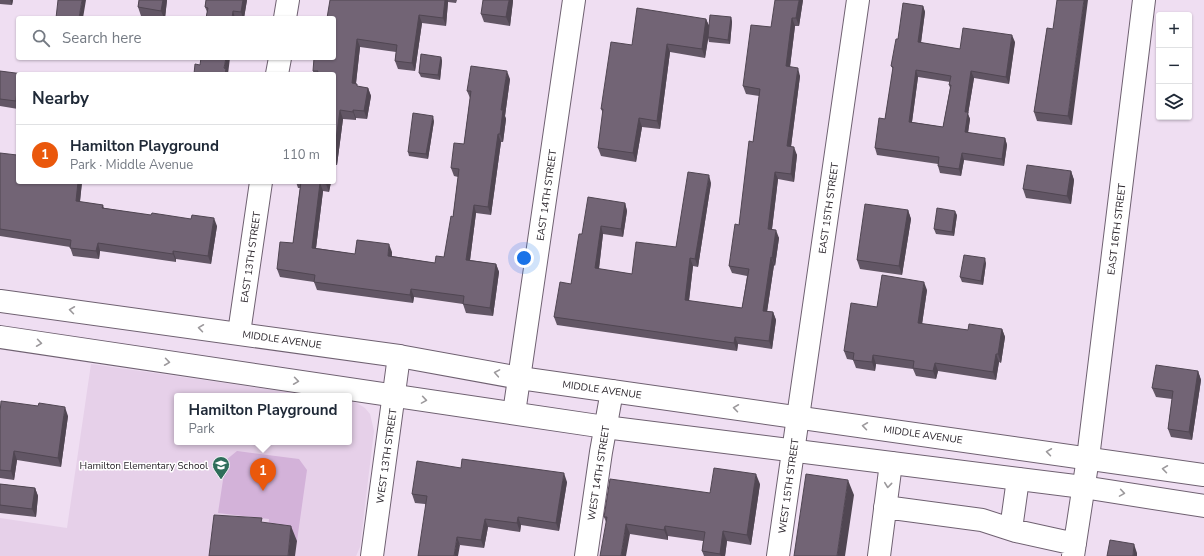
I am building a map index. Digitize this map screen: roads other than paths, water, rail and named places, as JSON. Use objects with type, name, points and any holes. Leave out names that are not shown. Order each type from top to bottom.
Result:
[{"type":"main road","points":[[285,16],[288,0]]},
{"type":"main road","name":"EAST 14TH STREET","points":[[514,413],[574,0]]},
{"type":"main road","name":"EAST 15TH STREET","points":[[798,416],[858,0]]},
{"type":"main road","name":"EAST 16TH STREET","points":[[1074,550],[1088,458],[1144,0]]},
{"type":"main road","points":[[277,72],[280,60]]},
{"type":"main road","name":"EAST 13TH STREET","points":[[239,333],[261,184]]},
{"type":"main road","name":"MIDDLE AVENUE","points":[[0,301],[399,356],[520,378],[798,416],[1204,475]]},
{"type":"main road","points":[[0,337],[605,427],[1083,487],[1204,506]]},
{"type":"main road","name":"WEST 13TH STREET","points":[[372,556],[399,356]]},
{"type":"main road","name":"WEST 14TH STREET","points":[[586,556],[612,390]]},
{"type":"main road","name":"WEST 15TH STREET","points":[[778,556],[798,416]]},
{"type":"main road","points":[[880,556],[891,463]]},
{"type":"main road","points":[[1011,529],[1018,479]]},
{"type":"main road","points":[[886,507],[982,520],[1074,550]]},
{"type":"place","name":"Hamilton Elementary School","points":[[221,480]]},
{"type":"place","name":"Hamilton Playground","points":[[263,491]]}]
